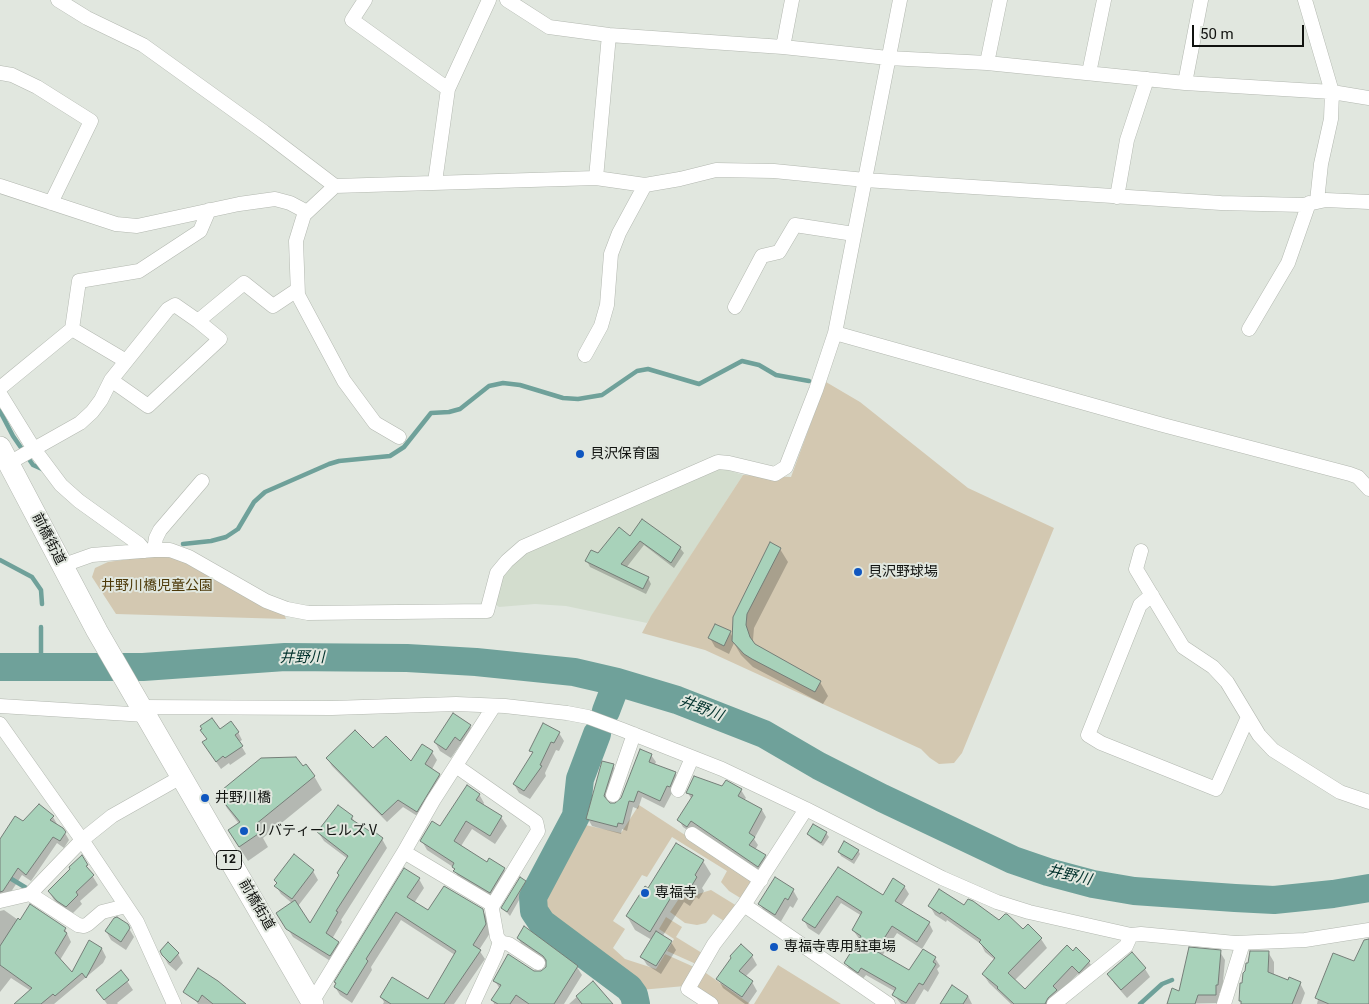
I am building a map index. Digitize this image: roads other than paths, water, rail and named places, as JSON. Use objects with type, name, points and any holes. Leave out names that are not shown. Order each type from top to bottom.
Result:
[{"type":"main road","name":"前橋街道","points":[[4,455],[97,631],[312,1003]]},
{"type":"street","points":[[58,0],[87,18],[143,45],[335,186],[596,178],[644,185],[716,170],[774,171],[865,180],[1221,203],[1303,205],[1326,200],[1369,202]]},
{"type":"street","points":[[365,0],[352,20],[448,89]]},
{"type":"street","points":[[435,182],[448,89],[489,0]]},
{"type":"street","points":[[507,0],[549,27],[609,35],[783,47],[888,58],[987,63],[1185,83],[1332,92],[1369,98]]},
{"type":"street","points":[[783,47],[792,0]]},
{"type":"street","points":[[61,566],[92,556],[150,550],[170,550],[189,557],[266,601],[287,609],[308,613],[488,610],[497,573],[522,547],[718,462],[776,474],[786,468],[835,334],[900,0]]},
{"type":"street","points":[[987,63],[1000,0]]},
{"type":"street","points":[[1089,73],[1104,0]]},
{"type":"street","points":[[1185,83],[1201,0]]},
{"type":"street","points":[[1249,329],[1288,263],[1313,202],[1331,119],[1332,92],[1306,0]]},
{"type":"street","points":[[596,178],[609,35]]},
{"type":"street","points":[[0,73],[12,75],[37,87],[91,121],[51,203]]},
{"type":"street","points":[[1117,197],[1127,140],[1147,79]]},
{"type":"street","points":[[585,355],[601,326],[607,305],[611,254],[619,233],[644,185]]},
{"type":"street","points":[[0,186],[116,224],[137,226],[239,204],[275,199],[290,203],[307,212]]},
{"type":"street","points":[[335,186],[304,215],[296,241],[298,295],[344,381],[375,423],[399,437]]},
{"type":"street","points":[[0,388],[72,329],[78,281],[139,271],[200,231],[209,210]]},
{"type":"street","points":[[735,307],[762,256],[779,252],[795,225],[854,234]]},
{"type":"street","points":[[198,321],[244,283],[273,306],[297,290]]},
{"type":"street","points":[[4,455],[34,449],[80,423],[101,400],[111,380],[126,361],[168,309],[175,305],[220,339],[148,406],[111,380]]},
{"type":"street","points":[[72,329],[126,361]]},
{"type":"street","points":[[835,334],[1163,425],[1350,474],[1358,477],[1369,489]]},
{"type":"street","points":[[0,394],[34,449],[67,490],[84,505],[150,550]]},
{"type":"street","points":[[150,550],[160,530],[202,481]]},
{"type":"street","points":[[1141,551],[1136,569],[1183,647],[1213,667],[1227,682],[1259,734],[1273,750],[1340,792],[1369,802]]},
{"type":"street","points":[[1152,595],[1140,605],[1088,735],[1101,743],[1216,789],[1248,717]]},
{"type":"street","points":[[0,706],[332,708],[456,704],[540,709],[567,713],[588,717],[634,734],[744,779],[942,878],[997,902],[1029,912],[1131,935],[1141,934],[1166,938],[1243,943],[1305,940],[1369,930]]},
{"type":"street","points":[[312,1003],[433,801],[494,706]]},
{"type":"street","points":[[0,724],[137,922],[174,1004]]},
{"type":"street","points":[[613,795],[634,734]]},
{"type":"street","points":[[678,790],[692,758]]},
{"type":"street","points":[[456,766],[536,822],[538,831],[492,909],[499,942],[496,954],[473,1004]]},
{"type":"street","points":[[0,901],[30,894],[82,840],[112,816],[181,777]]},
{"type":"street","points":[[711,1004],[688,989],[714,944],[744,905],[806,809]]},
{"type":"street","points":[[692,834],[761,880]]},
{"type":"street","points":[[404,852],[494,905]]},
{"type":"street","points":[[30,894],[78,925],[84,926],[102,912],[126,906]]},
{"type":"street","points":[[744,905],[888,1004]]},
{"type":"street","points":[[1054,1004],[1126,946],[1131,935]]},
{"type":"street","points":[[499,942],[514,947],[538,963]]},
{"type":"street","points":[[1224,1004],[1243,943]]},
{"type":"waterway","points":[[183,544],[211,541],[226,537],[238,529],[254,502],[265,492],[329,464],[339,461],[390,456],[404,447],[431,413],[460,409],[489,386],[503,383],[520,385],[563,398],[578,399],[602,395],[637,371],[648,369],[699,384],[742,361],[759,365],[776,375],[809,381]]},
{"type":"waterway","points":[[0,411],[13,436],[33,465],[42,469]]},
{"type":"waterway","points":[[0,560],[32,577],[41,590],[42,604]]},
{"type":"waterway","points":[[41,627],[41,667]]},
{"type":"waterway","name":"井野川","points":[[0,667],[143,667],[285,657],[407,658],[476,662],[574,672],[617,682],[677,700],[764,734],[819,766],[882,798],[1013,860],[1048,872],[1093,884],[1134,891],[1274,900],[1369,888]]},
{"type":"waterway","points":[[606,711],[617,682]]},
{"type":"waterway","points":[[597,734],[580,779],[576,816],[533,897],[534,911],[542,923],[629,988],[634,995],[636,1004]]},
{"type":"waterway","points":[[0,872],[28,889]]},
{"type":"waterway","points":[[1140,1004],[1162,984],[1172,980]]},
{"type":"place","name":"貝沢保育園","points":[[580,454]]},
{"type":"place","name":"貝沢野球場","points":[[858,572]]},
{"type":"place","name":"井野川橋","points":[[205,798]]},
{"type":"place","name":"リバティーヒルズⅤ","points":[[244,831]]},
{"type":"place","name":"専福寺","points":[[645,893]]},
{"type":"place","name":"専福寺専用駐車場","points":[[774,947]]},
{"type":"park label","name":"井野川橋児童公園","points":[[157,586]]}]
